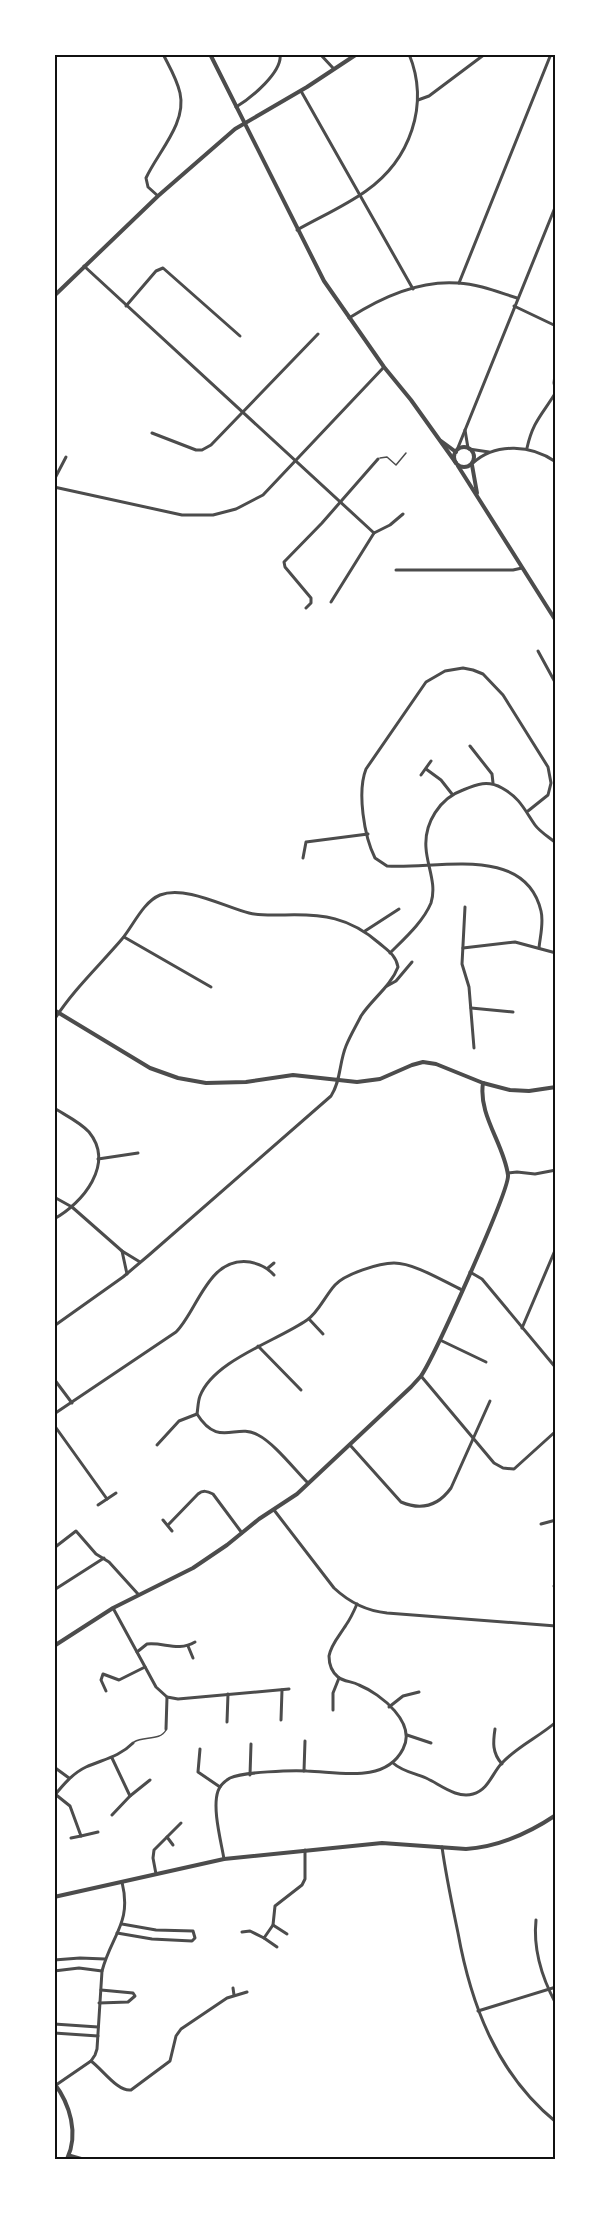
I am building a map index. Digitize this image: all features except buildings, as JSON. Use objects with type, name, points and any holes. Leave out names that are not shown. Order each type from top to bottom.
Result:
[{"type":"street","points":[[158,196],[148,187],[146,178],[176,125],[181,106],[180,91],[163,54]]},
{"type":"street","points":[[210,54],[324,281],[384,368],[465,474],[481,504],[524,567],[556,621]]},
{"type":"street","points":[[236,107],[247,101],[272,76],[280,63],[280,54]]},
{"type":"street","points":[[320,54],[333,68]]},
{"type":"street","points":[[54,296],[158,196],[220,141],[244,123],[301,91],[357,54]]},
{"type":"street","points":[[297,230],[360,195],[385,176],[399,159],[411,135],[418,100],[416,76],[409,54]]},
{"type":"street","points":[[418,100],[435,92],[485,54]]},
{"type":"street","points":[[459,283],[551,54]]},
{"type":"street","points":[[301,91],[414,289]]},
{"type":"street","points":[[489,452],[464,468],[457,464],[454,457],[556,205]]},
{"type":"street","points":[[84,266],[374,532]]},
{"type":"street","points":[[126,306],[156,271],[163,268],[240,336]]},
{"type":"street","points":[[349,318],[376,302],[414,289],[459,283],[517,298]]},
{"type":"street","points":[[514,306],[556,326]]},
{"type":"street","points":[[152,433],[186,448],[202,450],[211,446],[318,334]]},
{"type":"street","points":[[527,448],[535,422],[556,392],[554,383],[556,367]]},
{"type":"street","points":[[54,487],[182,515],[213,515],[236,509],[255,500],[296,461],[384,368]]},
{"type":"street","points":[[464,428],[474,457],[472,463],[476,490],[481,504]]},
{"type":"street","points":[[436,436],[456,451],[469,448],[489,452],[520,447],[536,450],[556,462]]},
{"type":"street","points":[[54,480],[66,457]]},
{"type":"street","points":[[306,608],[311,603],[311,598],[285,567],[284,562],[378,459]]},
{"type":"street","points":[[332,602],[374,532],[390,525],[403,514]]},
{"type":"street","points":[[396,570],[513,570],[524,567]]},
{"type":"street","points":[[538,651],[556,684]]},
{"type":"street","points":[[528,811],[548,795],[551,783],[548,767],[494,685],[480,672],[463,668],[445,671],[434,676],[421,687],[366,769],[361,785],[368,834],[375,858],[381,863],[395,867],[429,864],[487,866],[513,874],[523,881],[535,897],[541,912],[539,948]]},
{"type":"street","points":[[470,746],[492,774],[493,783]]},
{"type":"street","points":[[422,775],[431,761]]},
{"type":"street","points":[[426,769],[441,780],[452,794]]},
{"type":"street","points":[[390,953],[406,937],[432,900],[426,839],[433,818],[445,799],[452,794],[479,784],[493,783],[516,797],[528,811],[536,826],[556,843]]},
{"type":"street","points":[[303,858],[306,842],[368,834]]},
{"type":"street","points":[[54,1020],[56,1011],[124,937],[150,902],[160,895],[173,893],[198,896],[258,915],[324,916],[342,920],[365,931],[397,962],[396,971],[386,987],[362,1016],[350,1037],[331,1096],[127,1274],[54,1326]]},
{"type":"street","points":[[465,906],[462,964],[471,1008],[474,1048]]},
{"type":"street","points":[[365,931],[399,909]]},
{"type":"street","points":[[124,937],[211,987]]},
{"type":"street","points":[[463,948],[507,942],[556,953]]},
{"type":"street","points":[[386,987],[396,981],[412,962]]},
{"type":"street","points":[[471,1008],[513,1012]]},
{"type":"street","points":[[56,1011],[150,1068],[178,1078],[206,1083],[246,1082],[293,1075],[368,1082],[423,1062],[436,1064],[483,1083],[510,1090],[529,1091],[556,1087]]},
{"type":"street","points":[[54,1646],[113,1608],[193,1568],[297,1494],[421,1376],[462,1290],[506,1187],[508,1173],[482,1096],[483,1083]]},
{"type":"street","points":[[54,1108],[88,1131],[96,1144],[98,1159],[97,1171],[91,1185],[72,1208],[54,1219]]},
{"type":"street","points":[[98,1159],[138,1153]]},
{"type":"street","points":[[508,1173],[535,1174],[556,1170]]},
{"type":"street","points":[[54,1197],[72,1208],[128,1257],[140,1262]]},
{"type":"street","points":[[522,1328],[556,1248]]},
{"type":"street","points":[[122,1251],[127,1274]]},
{"type":"street","points":[[54,1414],[176,1332],[182,1326],[197,1298],[220,1271],[235,1262],[242,1261],[268,1268],[274,1275]]},
{"type":"street","points":[[268,1268],[274,1263]]},
{"type":"street","points":[[308,1483],[258,1434],[243,1431],[231,1434],[211,1430],[203,1424],[197,1414],[201,1392],[235,1360],[309,1319],[344,1278],[394,1263],[418,1270],[462,1290]]},
{"type":"street","points":[[470,1272],[482,1279],[556,1368]]},
{"type":"street","points":[[309,1319],[323,1334]]},
{"type":"street","points":[[439,1339],[486,1362]]},
{"type":"street","points":[[258,1346],[301,1390]]},
{"type":"street","points":[[421,1376],[494,1463],[503,1468],[514,1469],[556,1431]]},
{"type":"street","points":[[54,1379],[72,1403]]},
{"type":"street","points":[[350,1445],[394,1497],[401,1503],[423,1508],[438,1502],[451,1488],[490,1401]]},
{"type":"street","points":[[157,1445],[178,1421],[197,1414]]},
{"type":"street","points":[[54,1425],[107,1499]]},
{"type":"street","points":[[168,1526],[201,1491],[207,1491],[218,1500],[242,1533]]},
{"type":"street","points":[[98,1505],[116,1492]]},
{"type":"street","points":[[274,1509],[327,1581],[339,1593],[370,1610],[556,1626]]},
{"type":"street","points":[[163,1520],[172,1531]]},
{"type":"street","points":[[541,1524],[556,1520]]},
{"type":"street","points":[[54,1548],[76,1531],[96,1554],[104,1558],[138,1594]]},
{"type":"street","points":[[54,1590],[104,1558]]},
{"type":"street","points":[[224,1859],[216,1805],[220,1787],[229,1779],[250,1774],[304,1770],[357,1774],[383,1768],[393,1763],[403,1749],[407,1735],[405,1724],[389,1707],[359,1684],[339,1678],[331,1667],[330,1652],[357,1604]]},
{"type":"street","points":[[113,1608],[156,1687],[167,1697],[178,1699],[290,1689]]},
{"type":"street","points":[[137,1652],[143,1646],[152,1643],[175,1648],[188,1646],[195,1642]]},
{"type":"street","points":[[188,1646],[193,1658]]},
{"type":"street","points":[[105,1691],[101,1680],[103,1674],[119,1680],[145,1667]]},
{"type":"street","points":[[333,1710],[333,1693],[339,1678]]},
{"type":"street","points":[[281,1720],[282,1690]]},
{"type":"street","points":[[389,1707],[403,1696],[419,1692]]},
{"type":"street","points":[[227,1722],[228,1694]]},
{"type":"street","points":[[166,1729],[167,1697]]},
{"type":"street","points":[[393,1763],[403,1770],[463,1795],[473,1794],[489,1783],[501,1764],[556,1722]]},
{"type":"street","points":[[495,1729],[494,1750],[501,1764]]},
{"type":"street","points":[[407,1735],[431,1743]]},
{"type":"street","points":[[304,1741],[304,1770]]},
{"type":"street","points":[[81,1836],[70,1806],[54,1795],[69,1778],[86,1767],[112,1758],[133,1743]]},
{"type":"street","points":[[250,1774],[251,1744]]},
{"type":"street","points":[[200,1749],[198,1772],[220,1787]]},
{"type":"street","points":[[112,1758],[130,1796]]},
{"type":"street","points":[[54,1767],[69,1778]]},
{"type":"street","points":[[111,1815],[150,1780]]},
{"type":"street","points":[[54,1897],[224,1859],[381,1843],[466,1849],[494,1845],[532,1829],[556,1815]]},
{"type":"street","points":[[156,1874],[153,1853],[181,1823]]},
{"type":"street","points":[[71,1838],[98,1832]]},
{"type":"street","points":[[167,1838],[173,1845]]},
{"type":"street","points":[[442,1847],[461,1955],[478,2011],[490,2039],[512,2074],[536,2103],[556,2122]]},
{"type":"street","points":[[264,1938],[273,1925],[275,1906],[296,1891],[305,1879],[305,1850]]},
{"type":"street","points":[[83,2159],[68,2157],[72,2140],[72,2125],[66,2105],[55,2084],[91,2061],[97,2049],[102,1971],[105,1959],[122,1924],[126,1905],[122,1882]]},
{"type":"street","points":[[536,1920],[534,1932],[538,1958],[548,1989],[556,2004]]},
{"type":"street","points":[[117,1933],[152,1939],[192,1941],[195,1938],[193,1931],[156,1930],[122,1924]]},
{"type":"street","points":[[273,1925],[287,1934]]},
{"type":"street","points":[[242,1932],[250,1931],[277,1947]]},
{"type":"street","points":[[54,1960],[105,1959]]},
{"type":"street","points":[[54,1971],[79,1968],[102,1971]]},
{"type":"street","points":[[478,2011],[556,1987]]},
{"type":"street","points":[[233,1988],[234,1995]]},
{"type":"street","points":[[99,2003],[128,2002],[135,1996],[128,1991],[101,1990]]},
{"type":"street","points":[[91,2061],[104,2071],[121,2090],[135,2089],[170,2061],[176,2036],[181,2029],[234,1995],[247,1992]]},
{"type":"street","points":[[54,2024],[98,2027]]},
{"type":"street","points":[[54,2033],[98,2036]]},
{"type":"lane","points":[[378,459],[387,457],[396,465],[406,453]]},
{"type":"lane","points":[[133,1743],[143,1737],[159,1737],[165,1733],[166,1729]]}]
